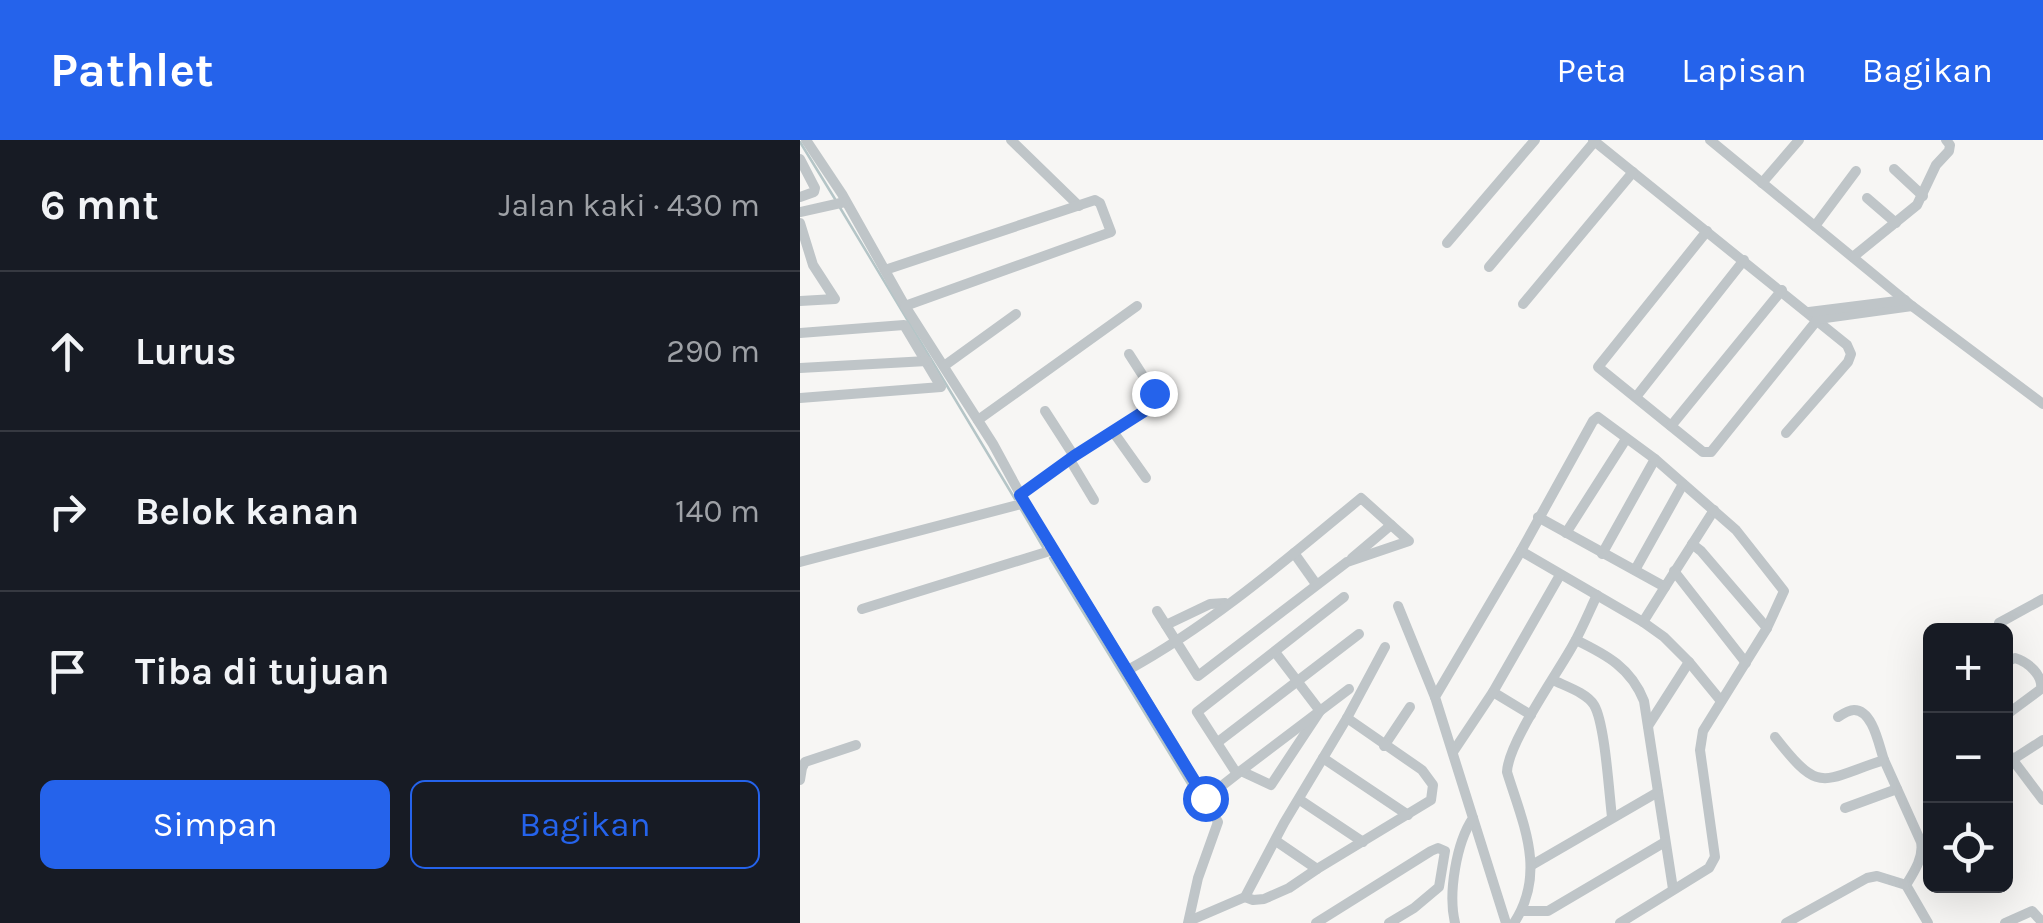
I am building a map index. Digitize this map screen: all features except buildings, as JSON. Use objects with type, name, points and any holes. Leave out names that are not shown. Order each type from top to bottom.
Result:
[{"type":"street","points":[[800,398],[941,387],[905,306],[806,140]]},
{"type":"street","points":[[1011,140],[1079,206]]},
{"type":"street","points":[[1448,243],[1535,140]]},
{"type":"street","points":[[1710,140],[1908,303],[2043,404]]},
{"type":"street","points":[[1762,183],[1799,140]]},
{"type":"street","points":[[1853,257],[1917,206],[1936,166],[1950,150],[1946,140]]},
{"type":"street","points":[[1489,268],[1594,141],[1848,345],[1850,358],[1786,433]]},
{"type":"street","points":[[800,159],[815,186],[814,192],[800,196]]},
{"type":"street","points":[[1894,169],[1923,196]]},
{"type":"street","points":[[1814,226],[1856,171]]},
{"type":"street","points":[[1523,304],[1633,172]]},
{"type":"street","points":[[1867,198],[1896,223]]},
{"type":"street","points":[[885,270],[1095,200],[1100,203],[1111,232],[905,306]]},
{"type":"street","points":[[800,212],[845,202]]},
{"type":"street","points":[[800,223],[813,264],[835,299],[800,301]]},
{"type":"street","points":[[1707,231],[1598,367],[1699,450],[1711,452],[1814,316],[1908,303]]},
{"type":"street","points":[[1636,398],[1744,260]]},
{"type":"street","points":[[800,266],[813,264]]},
{"type":"street","points":[[1672,426],[1782,290]]},
{"type":"street","points":[[978,420],[1136,306]]},
{"type":"street","points":[[944,366],[1016,314]]},
{"type":"street","points":[[800,333],[904,326],[944,366],[978,420],[1047,552],[1128,670],[1218,822],[1198,878],[1188,922]]},
{"type":"street","points":[[800,562],[1020,501],[1072,458],[1156,402],[1128,354]]},
{"type":"street","points":[[800,368],[926,360]]},
{"type":"street","points":[[1045,411],[1094,500]]},
{"type":"street","points":[[1435,697],[1595,418],[1602,418],[1655,459],[1753,549],[1784,594],[1704,731],[1700,750],[1714,862],[1620,923]]},
{"type":"street","points":[[1114,433],[1146,478]]},
{"type":"street","points":[[1566,533],[1626,439]]},
{"type":"street","points":[[1602,554],[1655,459]]},
{"type":"street","points":[[1635,570],[1683,484]]},
{"type":"street","points":[[1128,670],[1176,642],[1361,498],[1409,542],[1347,562]]},
{"type":"street","points":[[1643,622],[1714,510]]},
{"type":"street","points":[[1538,516],[1666,588]]},
{"type":"street","points":[[1157,611],[1198,676],[1391,526]]},
{"type":"street","points":[[1692,544],[1767,628]]},
{"type":"street","points":[[1521,551],[1664,637],[1721,701]]},
{"type":"street","points":[[862,609],[1047,552]]},
{"type":"street","points":[[1294,553],[1316,584]]},
{"type":"street","points":[[1674,572],[1746,663]]},
{"type":"street","points":[[1453,752],[1560,575]]},
{"type":"street","points":[[1514,923],[1522,911],[1532,865],[1525,826],[1507,772],[1510,754],[1576,640],[1597,595]]},
{"type":"street","points":[[1320,711],[1270,785],[1239,772],[1198,712],[1344,597]]},
{"type":"street","points":[[1999,623],[2043,599]]},
{"type":"street","points":[[1166,625],[1210,604],[1228,603]]},
{"type":"street","points":[[1398,606],[1435,697],[1506,923]]},
{"type":"street","points":[[1218,742],[1359,634]]},
{"type":"street","points":[[1576,640],[1613,659],[1628,672],[1644,701],[1673,890]]},
{"type":"street","points":[[1188,922],[1245,896],[1385,648]]},
{"type":"street","points":[[1276,652],[1320,711]]},
{"type":"street","points":[[2009,713],[2041,689],[2041,679],[2033,668],[2013,659]]},
{"type":"street","points":[[1648,726],[1689,662]]},
{"type":"street","points":[[1552,680],[1595,705],[1612,818]]},
{"type":"street","points":[[1205,798],[1350,689]]},
{"type":"street","points":[[1492,692],[1531,715]]},
{"type":"street","points":[[1384,746],[1410,706]]},
{"type":"street","points":[[1838,717],[1850,710],[1865,715],[1871,724],[1922,848],[1906,885]]},
{"type":"street","points":[[1245,896],[1253,900],[1289,888],[1431,800],[1433,785],[1422,770],[1346,718]]},
{"type":"street","points":[[1775,737],[1814,778],[1831,779],[1884,760]]},
{"type":"street","points":[[2013,753],[2043,740]]},
{"type":"street","points":[[800,780],[805,762],[856,744]]},
{"type":"street","points":[[1323,758],[1408,814]]},
{"type":"street","points":[[2013,760],[2042,797]]},
{"type":"street","points":[[1846,808],[1897,789]]},
{"type":"street","points":[[1532,865],[1658,792]]},
{"type":"street","points":[[1300,800],[1363,842]]},
{"type":"street","points":[[1454,923],[1453,883],[1463,837],[1472,818]]},
{"type":"street","points":[[1276,842],[1317,869]]},
{"type":"street","points":[[1522,911],[1548,911],[1665,842]]},
{"type":"street","points":[[1321,922],[1431,851],[1445,851],[1438,887],[1408,918],[1389,923]]},
{"type":"street","points":[[1786,923],[1876,876],[1906,885],[1928,923]]},
{"type":"street","points":[[2004,923],[2032,911],[2043,923]]},
{"type":"waterway","points":[[800,142],[835,199]]},
{"type":"waterway","points":[[839,206],[1015,499]]},
{"type":"waterway","points":[[1019,506],[1043,547]]},
{"type":"waterway","points":[[1050,558],[1190,787]]},
{"type":"route","points":[[1154,393],[1154,405],[1020,495],[1205,798]]}]
